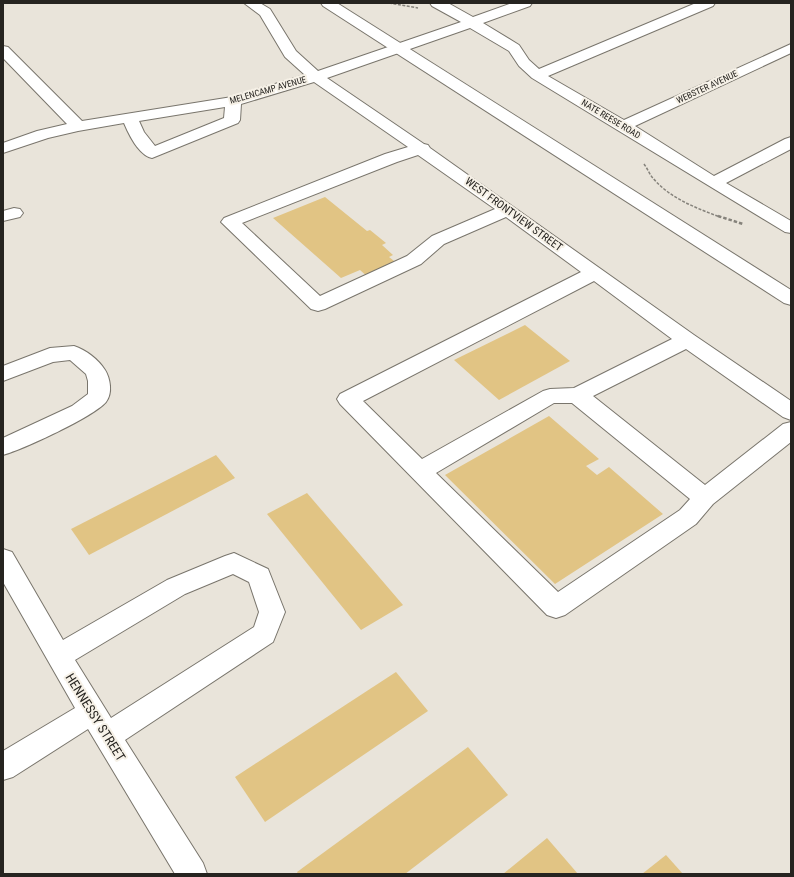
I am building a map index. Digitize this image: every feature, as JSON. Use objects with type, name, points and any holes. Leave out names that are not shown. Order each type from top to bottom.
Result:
[{"type":"main road","name":"WEST FRONTVIEW STREET","points":[[251,3],[265,12],[290,54],[316,77],[422,148],[687,340],[791,412]]},
{"type":"main road","points":[[328,3],[791,299]]},
{"type":"main road","name":"NATE REESE ROAD","points":[[437,3],[446,6],[514,48],[524,63],[537,75],[791,228]]},
{"type":"main road","name":"MELENCAMP AVENUE","points":[[3,148],[43,134],[78,126],[233,101],[316,77],[525,3]]},
{"type":"main road","points":[[537,75],[708,3]]},
{"type":"main road","name":"WEBSTER AVENUE","points":[[623,126],[791,48]]},
{"type":"main road","points":[[3,50],[78,126]]},
{"type":"main road","points":[[130,117],[136,133],[152,153],[232,120],[233,101]]},
{"type":"main road","points":[[714,183],[791,142]]},
{"type":"main road","points":[[422,148],[391,158],[230,222],[318,305],[414,260],[438,240],[507,210]]},
{"type":"main road","points":[[595,273],[348,398],[556,607],[688,517],[706,498],[791,430]]},
{"type":"main road","points":[[420,471],[550,396],[577,395],[687,340]]},
{"type":"main road","points":[[3,374],[50,355],[74,353],[94,368],[100,383],[98,397],[80,411],[3,447]]},
{"type":"main road","points":[[577,395],[706,498]]},
{"type":"main road","name":"HENNESSY STREET","points":[[3,559],[58,656],[192,874]]},
{"type":"main road","points":[[58,656],[176,587],[234,563],[259,576],[272,612],[264,634],[107,736]]},
{"type":"main road","points":[[3,766],[92,712]]},
{"type":"building","points":[[325,197],[367,231],[370,230],[386,243],[382,245],[393,255],[389,257],[398,264],[369,278],[360,270],[341,278],[273,218]]},
{"type":"building","points":[[525,325],[570,361],[499,400],[454,360]]},
{"type":"building","points":[[549,416],[599,459],[586,466],[597,475],[609,467],[663,514],[555,584],[445,475]]},
{"type":"building","points":[[216,455],[235,478],[89,555],[71,529]]},
{"type":"building","points":[[307,493],[403,605],[361,630],[267,514]]},
{"type":"building","points":[[396,672],[428,711],[265,822],[235,777]]},
{"type":"building","points":[[468,747],[508,795],[405,874],[298,874],[297,872]]},
{"type":"building","points":[[547,838],[578,874],[503,874]]},
{"type":"building","points":[[666,855],[683,874],[642,874]]}]
